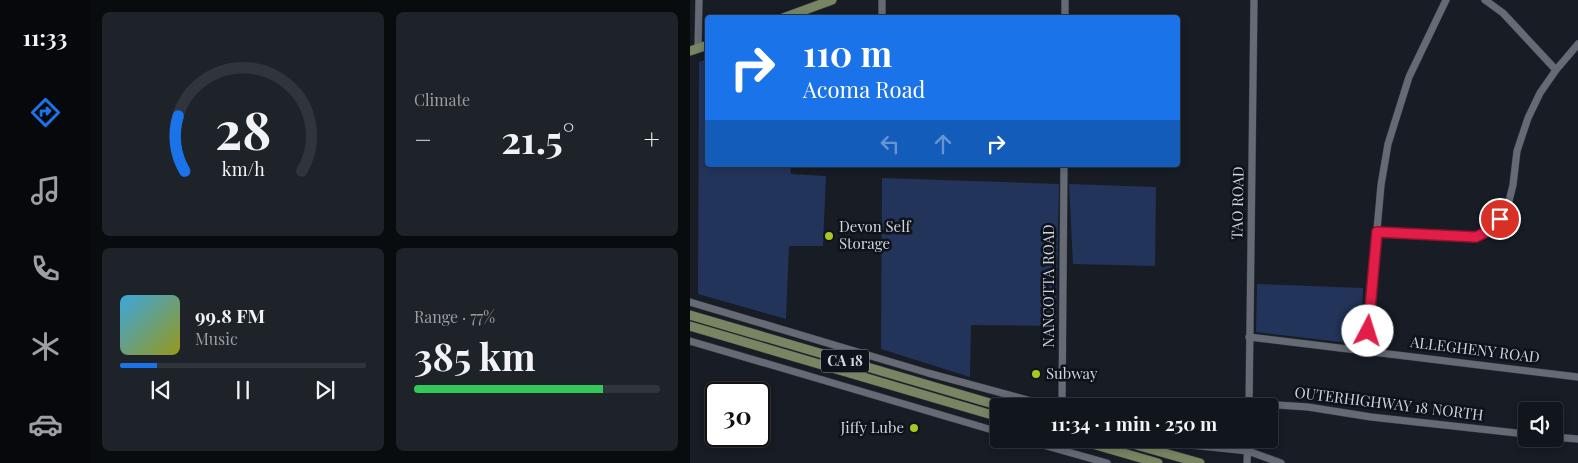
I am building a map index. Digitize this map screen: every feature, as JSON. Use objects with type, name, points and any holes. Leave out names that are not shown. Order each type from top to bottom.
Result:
[{"type":"main road","points":[[791,15],[832,0]]},
{"type":"main road","name":"CA 18","points":[[690,315],[990,403]]},
{"type":"main road","name":"CA 18","points":[[690,326],[990,413]]},
{"type":"main road","points":[[1106,448],[1158,463]]},
{"type":"main road","points":[[1147,448],[1200,463]]},
{"type":"street","points":[[699,0],[699,48]]},
{"type":"street","points":[[882,0],[882,15]]},
{"type":"street","points":[[1065,0],[1065,15]]},
{"type":"street","name":"TAO ROAD","points":[[1249,398],[1254,0]]},
{"type":"street","points":[[1366,351],[1381,185],[1388,144],[1409,77],[1446,0]]},
{"type":"street","points":[[1485,0],[1503,13],[1556,70]]},
{"type":"street","points":[[1377,232],[1476,237],[1494,228],[1507,209],[1513,185],[1517,152],[1528,118],[1540,93],[1578,44]]},
{"type":"street","name":"NANCOTTA ROAD","points":[[1062,398],[1064,167]]},
{"type":"street","points":[[690,302],[928,373],[1020,398]]},
{"type":"street","name":"ALLEGHENY ROAD","points":[[1250,337],[1578,377]]},
{"type":"street","points":[[690,341],[990,429]]},
{"type":"street","name":"OUTERHIGHWAY 18 NORTH","points":[[1278,405],[1308,407],[1371,417],[1518,433]]},
{"type":"street","points":[[1563,438],[1578,439]]},
{"type":"street","points":[[1054,448],[1107,463]]},
{"type":"street","points":[[1214,448],[1248,452],[1281,463]]},
{"type":"street","points":[[1247,463],[1248,448]]},
{"type":"shaded area","points":[[705,60],[705,167],[790,167],[791,174],[826,176],[823,246],[789,246],[786,319],[698,294],[699,62]]},
{"type":"shaded area","points":[[882,178],[1059,184],[1056,326],[971,325],[970,377],[881,349]]},
{"type":"shaded area","points":[[1069,184],[1156,187],[1155,266],[1073,264]]},
{"type":"shaded area","points":[[1257,284],[1363,288],[1361,336],[1357,344],[1256,332]]},
{"type":"place","name":"Devon Self Storage","points":[[829,236]]},
{"type":"place","name":"Subway","points":[[1036,374]]},
{"type":"place","name":"Jiffy Lube","points":[[914,428]]},
{"type":"route","points":[[1368,331],[1377,232],[1476,237],[1494,228],[1500,219]]}]
